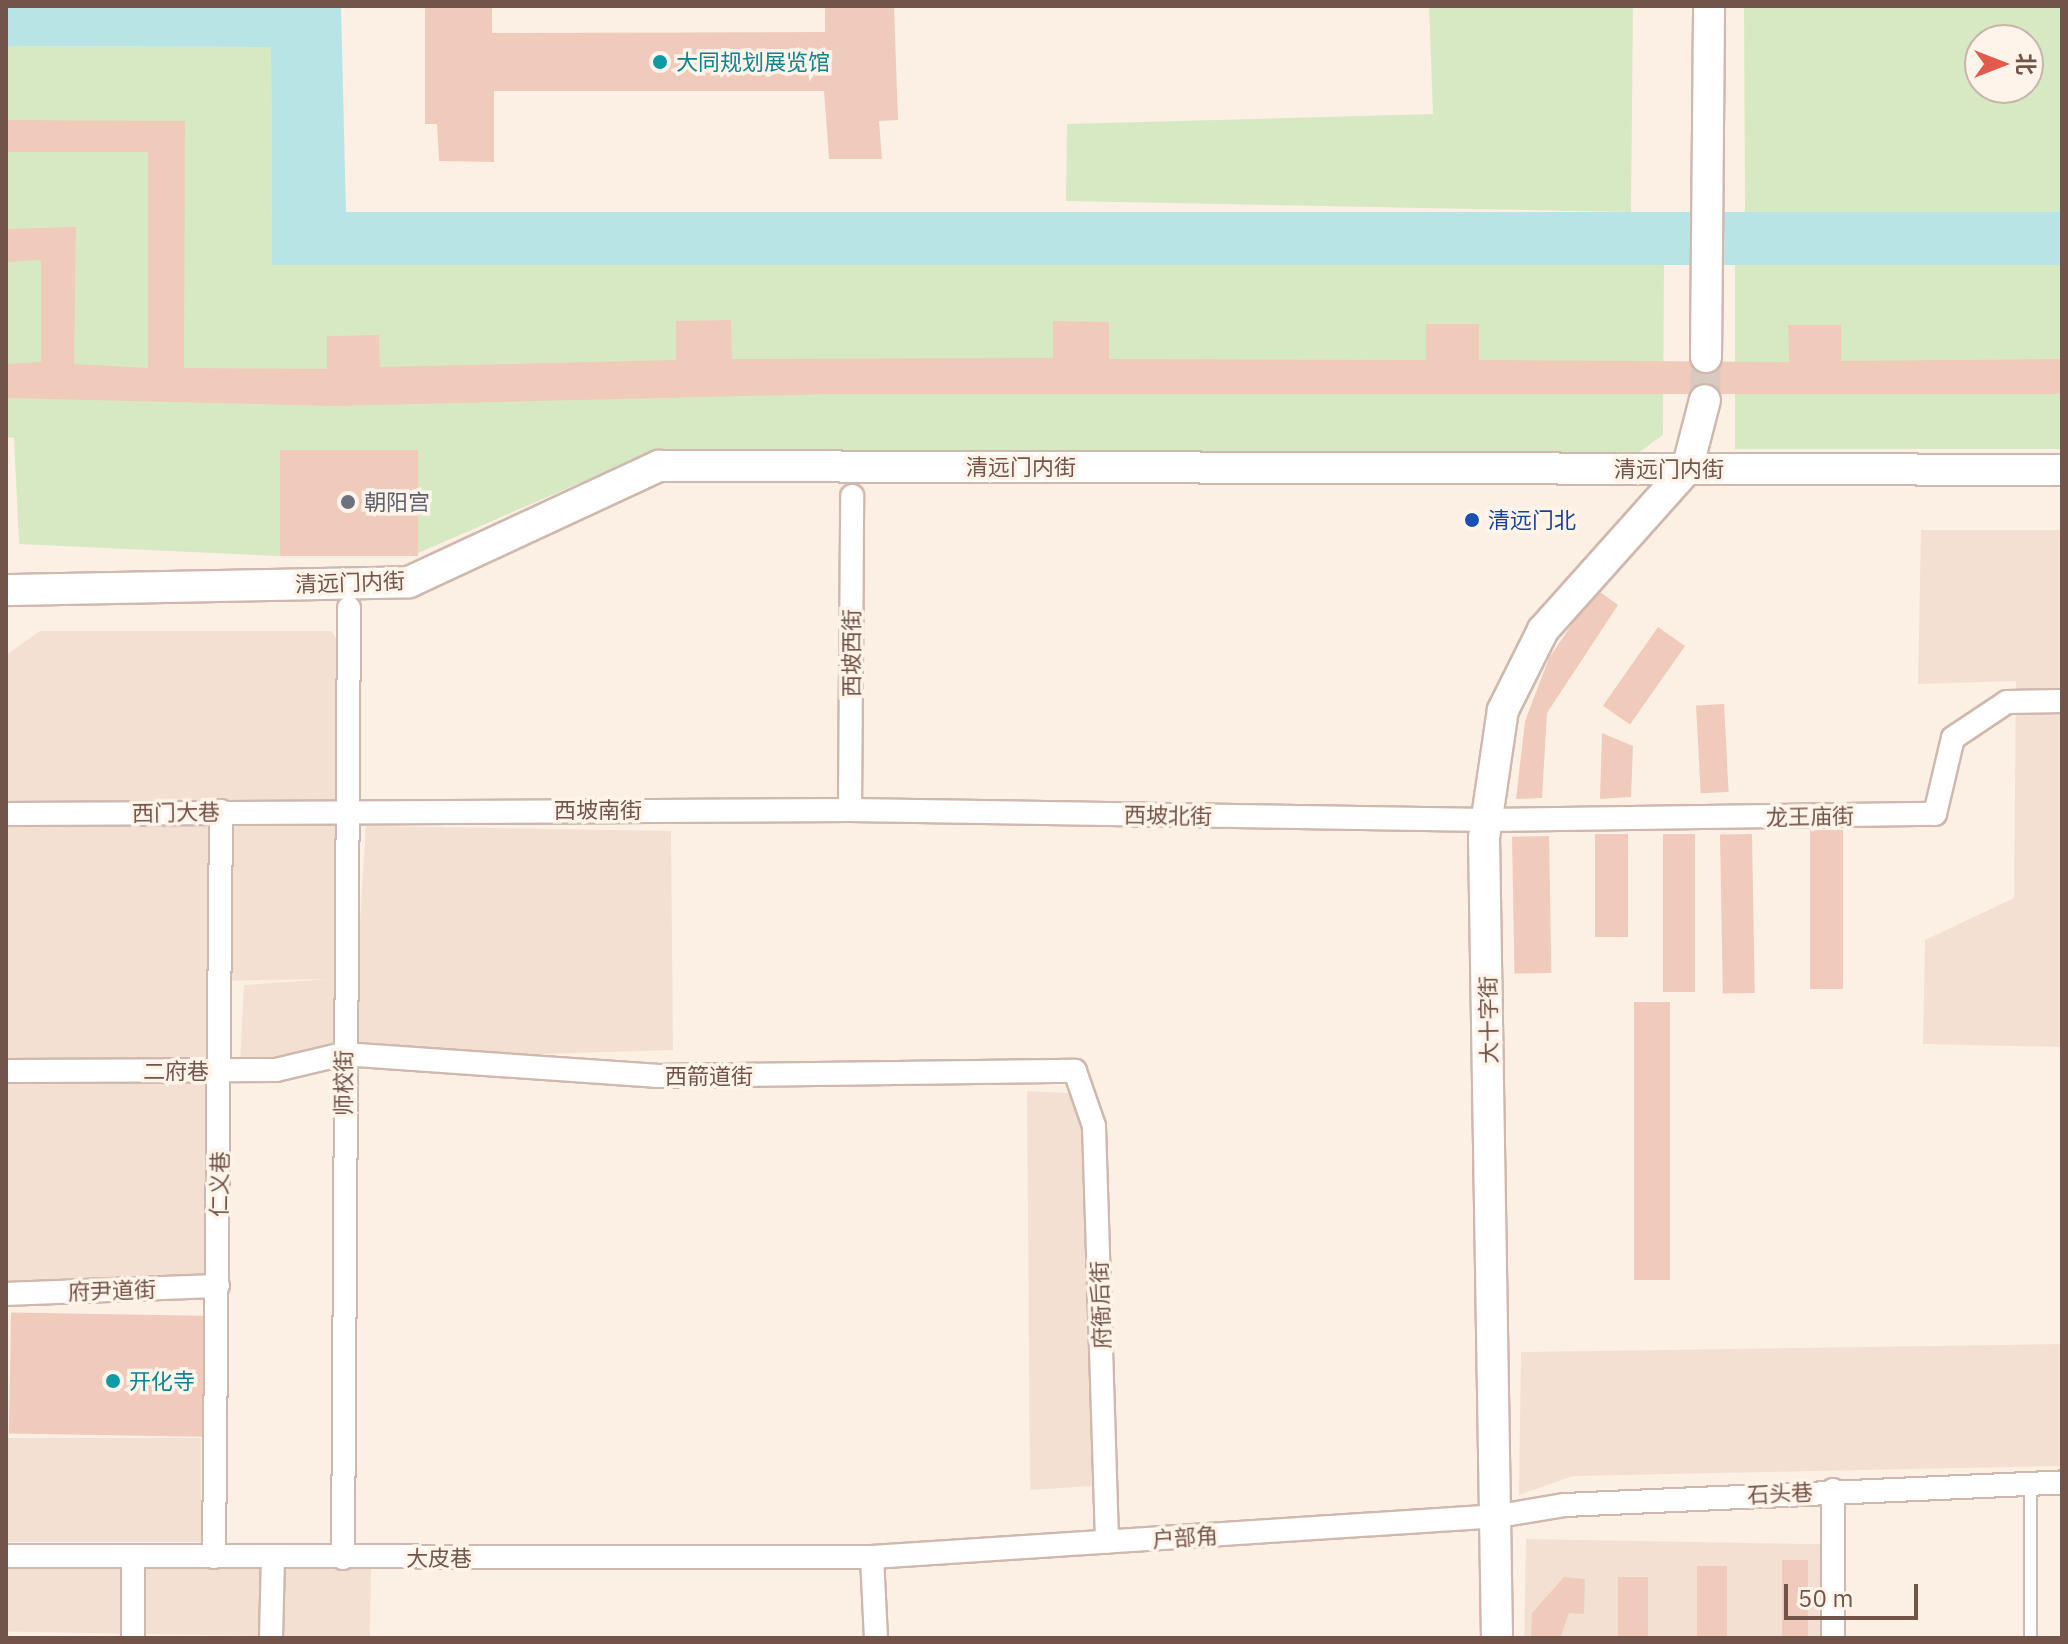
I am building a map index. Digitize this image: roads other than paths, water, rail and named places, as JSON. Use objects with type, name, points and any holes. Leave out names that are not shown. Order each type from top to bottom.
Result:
[{"type":"main road","points":[[1705,347],[1704,134],[1709,6]]},
{"type":"main road","points":[[1687,469],[1705,400]]},
{"type":"main road","name":"清远门内街","points":[[6,590],[409,582],[659,466],[2062,470]]},
{"type":"main road","name":"大十字街","points":[[1497,1638],[1499,1516],[1487,820],[1503,710],[1543,630],[1687,469]]},
{"type":"street","name":"西坡西街","points":[[850,810],[852,496]]},
{"type":"street","name":"师校街","points":[[343,1558],[343,1054],[349,608]]},
{"type":"street","name":"龙王庙街","points":[[1487,820],[1935,814],[1953,738],[2007,702],[2062,701]]},
{"type":"street","name":"西坡北街","points":[[850,810],[1487,820]]},
{"type":"street","name":"西坡南街","points":[[346,811],[850,810]]},
{"type":"street","name":"仁义巷","points":[[214,1557],[221,1071],[221,811]]},
{"type":"street","name":"西门大巷","points":[[6,814],[346,811]]},
{"type":"street","name":"二府巷","points":[[6,1071],[276,1070],[343,1054]]},
{"type":"street","name":"西箭道街","points":[[343,1054],[655,1076],[1075,1071]]},
{"type":"street","name":"府衙后街","points":[[1075,1071],[1094,1126],[1107,1542]]},
{"type":"street","name":"府尹道街","points":[[6,1294],[218,1286]]},
{"type":"street","name":"石头巷","points":[[1499,1516],[1565,1505],[1833,1490],[2062,1482]]},
{"type":"street","points":[[1833,1490],[1833,1638]]},
{"type":"street","name":"户部角","points":[[872,1557],[1499,1516]]},
{"type":"street","name":"大皮巷","points":[[6,1556],[872,1557]]},
{"type":"street","points":[[133,1557],[133,1638]]},
{"type":"street","points":[[872,1557],[876,1638]]},
{"type":"street","points":[[271,1638],[273,1558]]},
{"type":"lane","points":[[2030,1485],[2030,1638]]},
{"type":"water","points":[[6,6],[341,6],[346,212],[2062,212],[2062,265],[272,265],[271,47],[6,46]]},
{"type":"tunnel","points":[[1705,400],[1706,357]]},
{"type":"place","name":"大同规划展览馆","points":[[660,62]]},
{"type":"place","name":"朝阳宫","points":[[348,502]]},
{"type":"place","name":"清远门北","points":[[1472,520]]},
{"type":"place","name":"开化寺","points":[[113,1381]]}]
